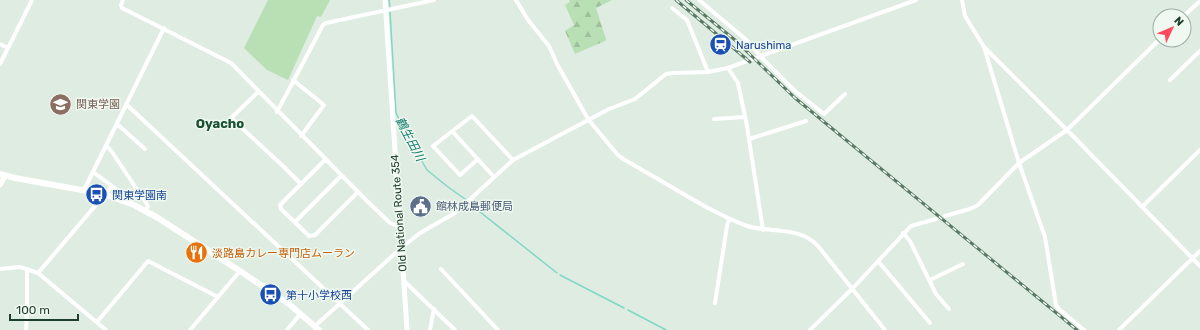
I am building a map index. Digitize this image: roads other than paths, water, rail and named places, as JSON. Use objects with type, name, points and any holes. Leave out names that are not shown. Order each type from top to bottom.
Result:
[{"type":"main road","points":[[2,175],[104,194],[129,203],[145,211],[240,271],[300,313],[317,328]]},
{"type":"street","points":[[0,64],[32,0]]},
{"type":"street","points":[[123,0],[120,5],[122,8],[231,63],[277,112],[341,176],[390,223],[400,227]]},
{"type":"street","name":"Old National Route 354","points":[[385,0],[407,330]]},
{"type":"street","points":[[277,112],[323,25],[326,23],[434,0]]},
{"type":"street","points":[[516,0],[528,20],[549,46],[557,64],[588,119],[617,154],[680,193],[730,219],[763,230],[792,232],[804,235],[811,239],[885,330]]},
{"type":"street","points":[[699,0],[750,43],[795,91],[824,114],[845,94]]},
{"type":"street","points":[[317,328],[340,304],[401,248],[420,233],[455,213],[513,160],[588,119],[635,99],[666,74],[708,72],[728,68],[916,0]]},
{"type":"street","points":[[962,0],[965,16],[984,47],[1143,206],[1200,266]]},
{"type":"street","points":[[1192,8],[1200,1]]},
{"type":"street","points":[[672,8],[687,20],[708,72]]},
{"type":"street","points":[[84,190],[164,28]]},
{"type":"street","points":[[0,44],[8,48]]},
{"type":"street","points":[[984,47],[1019,163],[1045,237],[1056,305],[1084,330]]},
{"type":"street","points":[[945,216],[970,209],[978,205],[1019,163],[1067,130],[1152,48]]},
{"type":"street","points":[[1170,80],[1200,51]]},
{"type":"street","points":[[728,68],[738,83],[749,139],[763,230]]},
{"type":"street","points":[[293,80],[324,105],[301,136]]},
{"type":"street","points":[[258,92],[232,118],[301,184]]},
{"type":"street","points":[[126,104],[368,330]]},
{"type":"street","points":[[478,159],[460,175],[433,146],[472,116],[513,160]]},
{"type":"street","points":[[714,119],[745,117]]},
{"type":"street","points":[[749,139],[806,121]]},
{"type":"street","points":[[117,124],[145,149]]},
{"type":"street","points":[[452,131],[494,177]]},
{"type":"street","points":[[106,145],[148,206],[145,211]]},
{"type":"street","points":[[1143,206],[1200,150]]},
{"type":"street","points":[[325,160],[280,205],[281,210],[309,236],[315,235],[358,192]]},
{"type":"street","points":[[93,172],[124,194],[129,203]]},
{"type":"street","points":[[0,185],[2,175]]},
{"type":"street","points":[[295,222],[341,176]]},
{"type":"street","points":[[38,273],[112,186]]},
{"type":"street","points":[[715,303],[727,226],[730,219]]},
{"type":"street","points":[[810,330],[878,261],[902,233],[911,226],[936,219]]},
{"type":"street","points":[[902,233],[910,241],[936,294],[949,309]]},
{"type":"street","points":[[1120,330],[1200,251]]},
{"type":"street","points":[[97,322],[148,261],[218,297]]},
{"type":"street","points":[[878,261],[930,322]]},
{"type":"street","points":[[930,280],[963,264]]},
{"type":"street","points":[[0,269],[20,267],[38,273],[106,330]]},
{"type":"street","points":[[26,330],[27,269]]},
{"type":"street","points":[[441,269],[498,330]]},
{"type":"street","points":[[190,330],[240,271]]},
{"type":"street","points":[[403,280],[434,308],[455,330]]},
{"type":"street","points":[[430,330],[434,308]]},
{"type":"street","points":[[287,330],[300,313]]},
{"type":"waterway","name":"鶴生田川","points":[[389,0],[390,7]]},
{"type":"waterway","name":"鶴生田川","points":[[390,12],[396,113],[427,170],[465,199]]},
{"type":"waterway","name":"鶴生田川","points":[[470,204],[557,273]]},
{"type":"waterway","name":"鶴生田川","points":[[560,275],[624,308]]},
{"type":"waterway","name":"鶴生田川","points":[[628,310],[666,330]]},
{"type":"railway","points":[[676,0],[750,62]]},
{"type":"railway","points":[[686,0],[735,40],[795,98],[1077,330]]},
{"type":"place","name":"Narushima","points":[[720,45]]},
{"type":"place","name":"関東学園","points":[[61,104]]},
{"type":"place","name":"関東学園南","points":[[97,195]]},
{"type":"place","name":"館林成島郵便局","points":[[420,206]]},
{"type":"place","name":"淡路島カレー専門店ムーラン","points":[[196,253]]},
{"type":"place","name":"第十小学校西","points":[[270,295]]},
{"type":"district","name":"Oyacho","points":[[220,123]]}]
